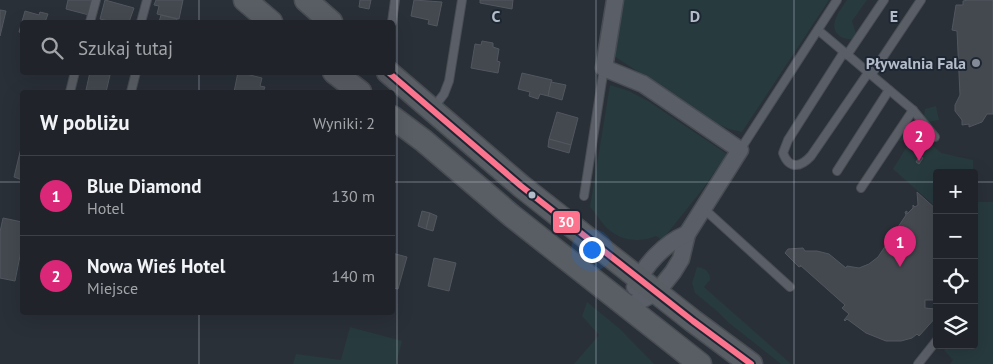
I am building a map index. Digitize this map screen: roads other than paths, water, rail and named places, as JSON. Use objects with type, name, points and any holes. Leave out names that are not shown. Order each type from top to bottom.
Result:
[{"type":"main road","points":[[306,0],[329,20]]},
{"type":"main road","points":[[253,1],[269,20]]},
{"type":"main road","points":[[338,75],[357,90]]},
{"type":"main road","points":[[392,75],[521,186],[751,364]]},
{"type":"main road","points":[[395,119],[424,141],[512,216],[700,364]]},
{"type":"street","points":[[615,0],[604,68],[643,84],[740,150],[687,234],[681,259],[656,292],[627,307]]},
{"type":"street","points":[[627,307],[638,278],[665,247],[687,234]]},
{"type":"lane","points":[[91,20],[96,0]]},
{"type":"lane","points":[[142,20],[147,0]]},
{"type":"lane","points":[[392,20],[396,0]]},
{"type":"lane","points":[[432,109],[444,94],[449,81],[462,0]]},
{"type":"lane","points":[[740,150],[837,0]]},
{"type":"lane","points":[[884,0],[788,140],[783,153],[786,161],[794,165],[804,164],[811,156],[920,0]]},
{"type":"lane","points":[[818,30],[913,110],[934,137]]},
{"type":"lane","points":[[584,196],[604,68]]},
{"type":"lane","points":[[70,90],[73,75]]},
{"type":"lane","points":[[132,90],[135,75]]},
{"type":"lane","points":[[837,171],[889,90]]},
{"type":"lane","points":[[861,188],[913,110]]},
{"type":"lane","points":[[703,208],[790,287]]},
{"type":"lane","points":[[918,364],[933,345]]},
{"type":"place","name":"Pływalnia Fala","points":[[976,63]]},
{"type":"place","name":"Nowa Wieś Hotel","points":[[919,161]]},
{"type":"place","name":"Blue Diamond","points":[[900,267]]}]
